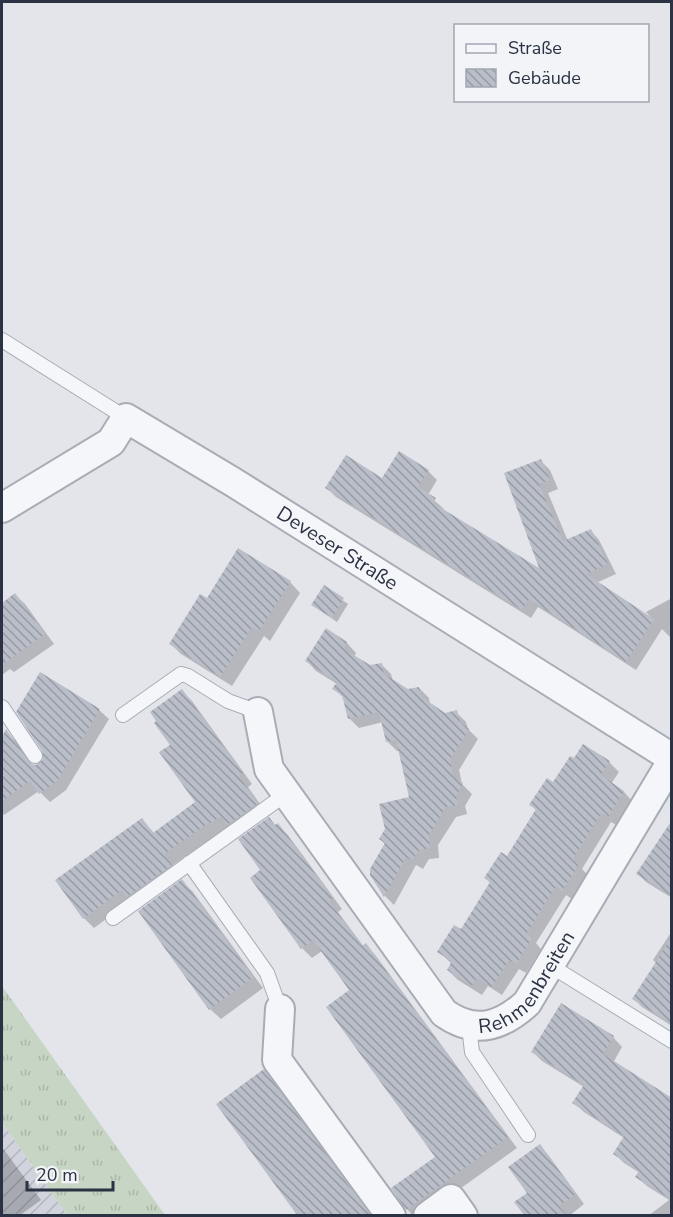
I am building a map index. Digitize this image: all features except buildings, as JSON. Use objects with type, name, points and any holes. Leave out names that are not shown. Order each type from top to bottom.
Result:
[{"type":"street","points":[[2,508],[111,442],[126,418]]},
{"type":"street","name":"Deveser Straße","points":[[126,418],[232,482],[672,760]]},
{"type":"street","name":"Rehmenbreiten","points":[[258,712],[269,769],[444,1013],[456,1022],[469,1026],[489,1026],[511,1017],[527,1003],[672,760]]},
{"type":"street","points":[[280,1009],[277,1060],[391,1215]]},
{"type":"street","points":[[428,1215],[451,1199],[463,1215]]},
{"type":"lane","name":"Deveser Straße","points":[[2,340],[126,418]]},
{"type":"lane","points":[[123,714],[181,674],[228,701],[258,712]]},
{"type":"lane","points":[[2,707],[35,756]]},
{"type":"lane","points":[[113,918],[286,794]]},
{"type":"lane","points":[[189,863],[267,973],[280,1009]]},
{"type":"lane","points":[[551,966],[672,1041]]},
{"type":"lane","points":[[469,1026],[472,1052],[528,1135]]},
{"type":"shaded area","points":[[2,1122],[67,1215],[2,1215]]},
{"type":"green space","points":[[2,986],[165,1215],[67,1215],[2,1122]]}]
